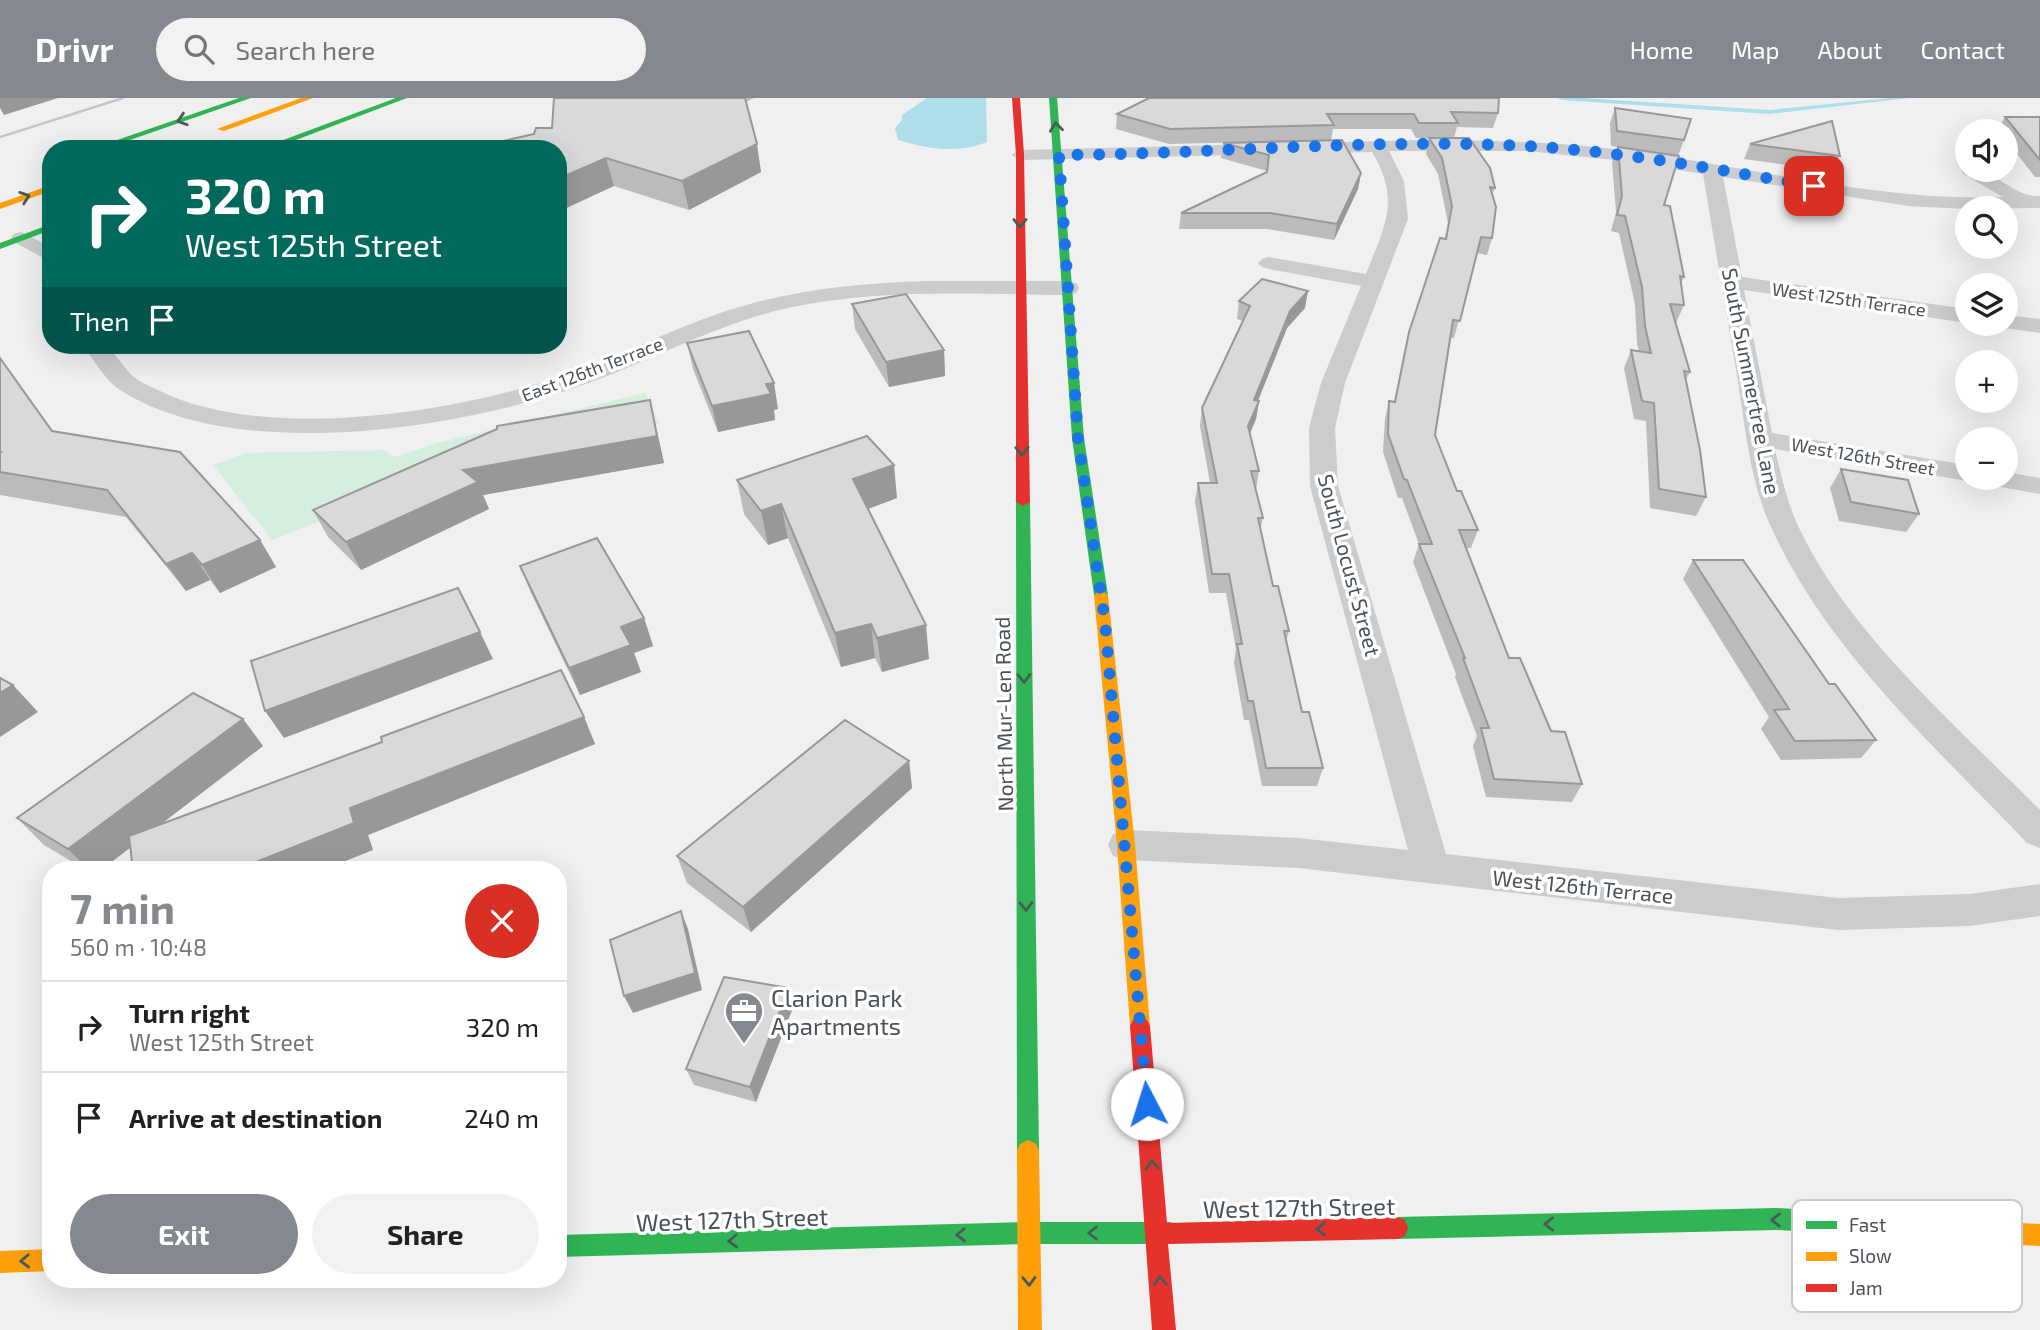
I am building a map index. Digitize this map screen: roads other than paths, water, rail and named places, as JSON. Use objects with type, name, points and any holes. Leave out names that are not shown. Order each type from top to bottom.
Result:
[{"type":"main road","points":[[122,140],[247,98]]},
{"type":"main road","points":[[211,132],[309,98]]},
{"type":"main road","points":[[288,140],[403,98]]},
{"type":"main road","name":"North Mur-Len Road","points":[[1016,98],[1020,155],[1030,1330]]},
{"type":"main road","points":[[1053,98],[1078,438],[1105,622],[1126,845],[1164,1330]]},
{"type":"main road","points":[[0,206],[42,191]]},
{"type":"main road","points":[[0,246],[42,230]]},
{"type":"main road","name":"West 127th Street","points":[[567,1246],[1029,1233],[1156,1233],[1792,1220]]},
{"type":"main road","name":"West 127th Street","points":[[2022,1234],[2040,1235]]},
{"type":"main road","points":[[0,1262],[42,1260]]},
{"type":"street","points":[[1226,132],[1236,151]]},
{"type":"street","points":[[1020,155],[1472,144],[1542,147],[1624,156],[1908,200],[1980,204],[2032,202]]},
{"type":"street","name":"South Locust Street","points":[[1377,146],[1395,177],[1398,219],[1371,281],[1333,383],[1322,428],[1324,486],[1432,869]]},
{"type":"street","name":"South Summertree Lane","points":[[1713,170],[1760,439],[1772,494],[1784,526],[1829,602],[1887,675],[2040,834]]},
{"type":"street","points":[[1994,182],[2032,202]]},
{"type":"street","points":[[21,238],[42,251]]},
{"type":"street","points":[[1269,263],[1371,281]]},
{"type":"street","name":"West 125th Terrace","points":[[1731,282],[1955,314]]},
{"type":"street","name":"East 126th Terrace","points":[[100,354],[112,373],[146,395],[170,405],[237,421],[345,425],[437,415],[543,390],[617,363],[692,329],[754,309],[834,293],[890,289],[1068,288]]},
{"type":"street","points":[[2018,323],[2040,326]]},
{"type":"street","name":"West 126th Street","points":[[1760,439],[1955,471]]},
{"type":"street","points":[[2018,482],[2040,486]]},
{"type":"street","name":"West 126th Terrace","points":[[1126,845],[1298,853],[1838,914],[1970,911],[2040,900]]},
{"type":"water","points":[[927,98],[986,98],[987,142],[964,148],[942,149],[898,140],[895,128],[902,120],[902,115]]},
{"type":"waterway","points":[[1561,98],[1769,112],[1906,98]]},
{"type":"railway","points":[[0,137],[123,98]]},
{"type":"place","name":"Clarion Park Apartments","points":[[744,1045]]}]
